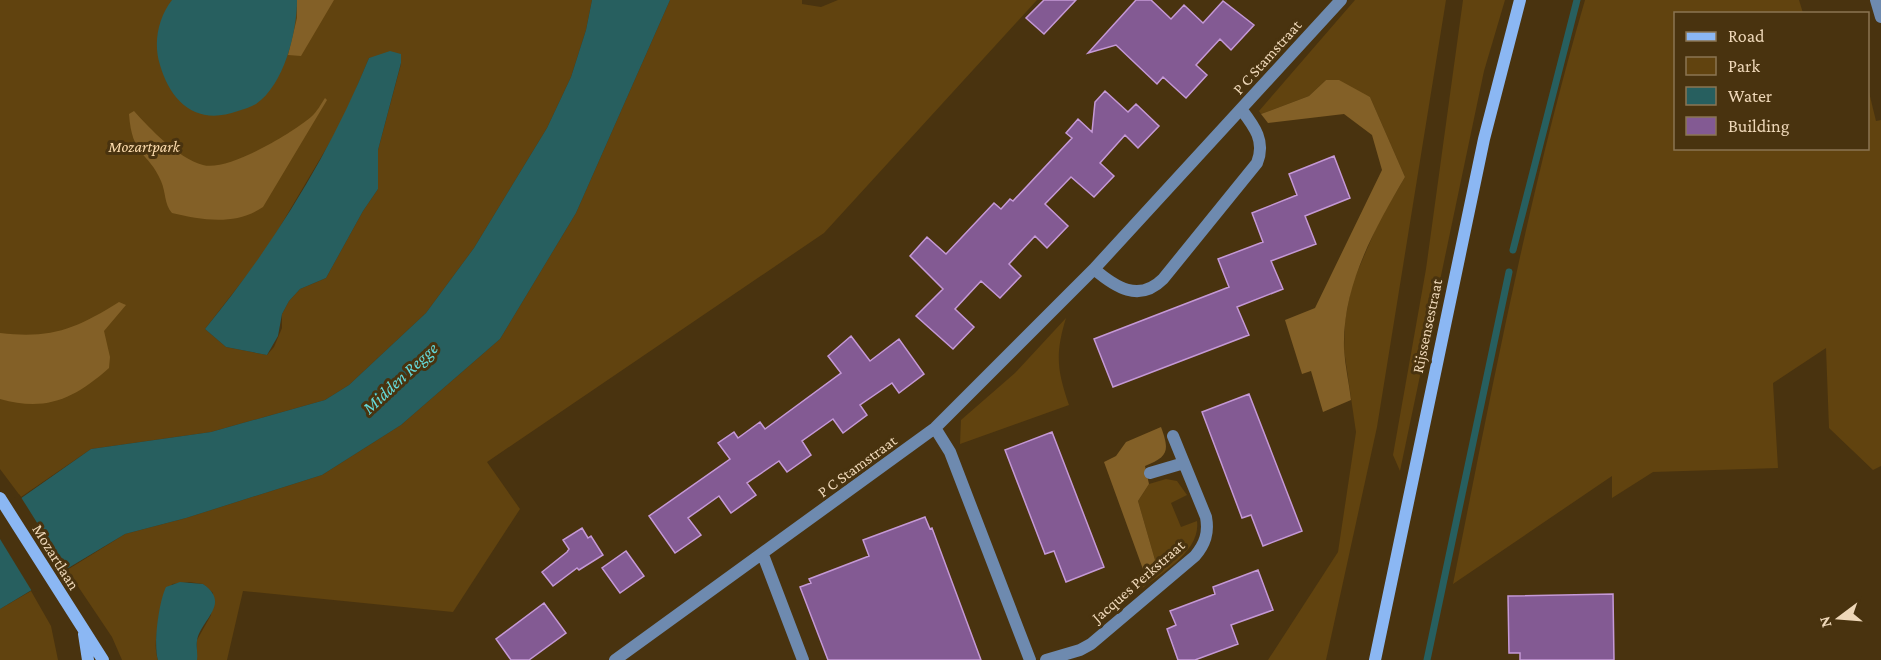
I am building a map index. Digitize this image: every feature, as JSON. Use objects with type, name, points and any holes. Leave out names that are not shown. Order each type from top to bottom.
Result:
[{"type":"main road","name":"Rijssensestraat","points":[[1375,660],[1484,139],[1520,0]]},
{"type":"main road","name":"Mozartlaan","points":[[0,498],[103,660]]},
{"type":"main road","name":"Mozartlaan","points":[[84,632],[88,660]]},
{"type":"street","name":"P C Stamstraat","points":[[615,660],[763,555],[935,428],[1094,269],[1341,0]]},
{"type":"street","points":[[1876,0],[1881,17]]},
{"type":"street","name":"P C Stamstraat","points":[[1094,269],[1110,284],[1130,291],[1146,290],[1163,279],[1257,163],[1261,150],[1259,137],[1241,109]]},
{"type":"street","points":[[935,428],[950,452],[1030,660]]},
{"type":"street","name":"Jacques Perkstraat","points":[[1046,660],[1080,650],[1091,644],[1199,550],[1206,537],[1207,523],[1173,436]]},
{"type":"street","points":[[1150,473],[1184,463]]},
{"type":"street","points":[[763,555],[803,660]]},
{"type":"green space","name":"Mozartpark","points":[[0,0],[592,0],[586,30],[571,77],[547,128],[474,248],[426,313],[349,385],[325,400],[211,432],[91,449],[21,497],[0,469]],"holes":[[[400,54],[401,64],[378,150],[378,189],[363,211],[326,278],[300,289],[289,301],[282,314],[282,328],[274,347],[267,355],[226,347],[205,329],[265,252],[343,120],[369,58]]]},
{"type":"green space","points":[[297,0],[334,0],[301,56],[288,55],[297,18]]},
{"type":"green space","points":[[670,0],[802,0],[802,4],[821,7],[838,0],[1037,0],[824,233],[487,462],[520,509],[453,612],[243,591],[227,660],[197,660],[197,640],[211,615],[213,593],[203,584],[189,582],[172,584],[157,631],[158,660],[122,660],[112,637],[67,570],[125,534],[186,518],[322,475],[401,425],[500,339],[576,213]]},
{"type":"green space","points":[[1355,0],[1446,0],[1377,427],[1326,660],[1268,660],[1338,552],[1356,432],[1344,350],[1345,320],[1352,284],[1379,221],[1405,177],[1370,97],[1326,80],[1309,96],[1261,114],[1259,111]]},
{"type":"green space","points":[[1463,0],[1505,0],[1484,71],[1400,471],[1393,455],[1426,269]]},
{"type":"green space","points":[[1585,0],[1799,0],[1803,12],[1674,12],[1674,150],[1869,150],[1869,92],[1876,121],[1881,120],[1881,466],[1873,470],[1829,428],[1826,348],[1773,383],[1778,468],[1653,472],[1612,498],[1612,476],[1453,584],[1529,217]]},
{"type":"green space","points":[[1326,80],[1339,80],[1370,97],[1405,177],[1362,259],[1348,303],[1344,349],[1351,400],[1323,412],[1311,371],[1302,374],[1285,320],[1315,308],[1382,170],[1372,135],[1344,114],[1268,123],[1261,114],[1309,96]]},
{"type":"green space","name":"Mozartpark","points":[[325,98],[327,100],[263,207],[241,217],[218,220],[172,213],[156,171],[133,138],[129,114],[134,111],[174,150],[203,165],[214,166],[228,163],[259,150],[290,132],[313,115]]},
{"type":"green space","points":[[119,302],[126,305],[104,331],[110,357],[109,368],[96,379],[71,395],[45,403],[16,403],[0,399],[0,333],[34,334],[62,330],[89,319]]},
{"type":"green space","points":[[1066,318],[1060,342],[1059,362],[1069,405],[960,444],[961,420],[1015,373]]},
{"type":"green space","points":[[1161,427],[1166,442],[1165,452],[1163,456],[1145,466],[1149,484],[1138,501],[1155,560],[1152,566],[1144,572],[1104,462],[1116,456],[1126,442]]},
{"type":"green space","points":[[1166,479],[1177,481],[1187,495],[1171,503],[1181,527],[1197,521],[1197,532],[1186,552],[1139,591],[1131,580],[1152,566],[1155,560],[1138,501],[1149,484]]},
{"type":"green space","points":[[31,591],[51,626],[58,660],[0,660],[0,609]]},
{"type":"water","points":[[172,0],[297,0],[295,27],[287,57],[274,84],[256,104],[223,115],[210,115],[198,113],[179,100],[165,79],[157,48],[160,23]]},
{"type":"water","name":"Midden Regge","points":[[592,0],[670,0],[576,213],[500,339],[401,425],[322,475],[186,518],[125,534],[0,609],[0,513],[91,449],[211,432],[325,400],[349,385],[426,313],[474,248],[547,128],[571,77],[586,30]]},
{"type":"water","points":[[390,51],[401,54],[401,63],[378,150],[378,189],[363,211],[326,278],[300,289],[289,301],[282,314],[278,336],[267,355],[226,347],[205,329],[253,266],[297,200],[336,130],[369,58]]},
{"type":"water","points":[[180,582],[203,584],[215,598],[215,605],[199,633],[197,660],[158,660],[156,634],[163,594],[166,587]]},
{"type":"pier","points":[[19,494],[68,572],[33,593],[0,539],[0,509]]},
{"type":"building","points":[[1044,0],[1076,0],[1044,34],[1026,18]]},
{"type":"building","points":[[1136,0],[1151,0],[1171,19],[1184,5],[1203,23],[1223,1],[1254,25],[1231,50],[1220,39],[1196,65],[1207,75],[1186,98],[1163,77],[1157,84],[1116,45],[1088,53]]},
{"type":"building","points":[[1105,91],[1128,112],[1136,104],[1159,126],[1138,148],[1125,135],[1100,163],[1114,176],[1094,197],[1071,177],[1045,204],[1068,226],[1047,248],[1035,236],[1009,264],[1021,276],[1000,298],[981,281],[955,309],[974,327],[953,349],[916,316],[943,289],[910,256],[927,237],[946,254],[994,203],[1001,209],[1010,199],[1013,201],[1072,138],[1066,133],[1078,119],[1092,132],[1095,102]]},
{"type":"building","points":[[1334,156],[1350,198],[1305,216],[1316,244],[1271,261],[1283,289],[1237,307],[1249,335],[1113,387],[1094,339],[1229,287],[1218,259],[1263,242],[1252,213],[1297,195],[1289,174]]},
{"type":"building","points":[[851,336],[870,361],[899,339],[924,374],[899,393],[892,383],[860,405],[867,415],[843,433],[833,419],[802,441],[811,455],[787,472],[779,461],[747,483],[756,495],[731,513],[719,496],[688,518],[701,535],[675,553],[649,516],[730,459],[718,443],[734,432],[738,438],[760,422],[765,429],[841,373],[828,356]]},
{"type":"building","points":[[1249,394],[1302,531],[1263,546],[1251,515],[1242,518],[1202,412]]},
{"type":"building","points":[[1052,432],[1104,567],[1066,582],[1054,551],[1045,554],[1005,450]]},
{"type":"building","points":[[925,517],[930,529],[932,528],[981,660],[828,660],[800,587],[811,583],[809,579],[869,556],[863,540]]},
{"type":"building","points":[[582,528],[588,538],[591,536],[603,555],[579,570],[577,568],[553,586],[542,572],[569,549],[563,540]]},
{"type":"building","points":[[626,551],[644,576],[620,593],[602,568]]},
{"type":"building","points":[[1258,570],[1273,610],[1231,625],[1238,644],[1195,660],[1178,660],[1167,629],[1176,625],[1170,611],[1215,594],[1213,587]]},
{"type":"building","points":[[1613,594],[1614,660],[1520,660],[1520,653],[1509,653],[1508,596]]},
{"type":"building","points":[[544,603],[566,633],[529,660],[511,660],[496,639]]},
{"type":"waterway","points":[[1513,250],[1577,0]]},
{"type":"waterway","points":[[1427,660],[1509,272]]}]
